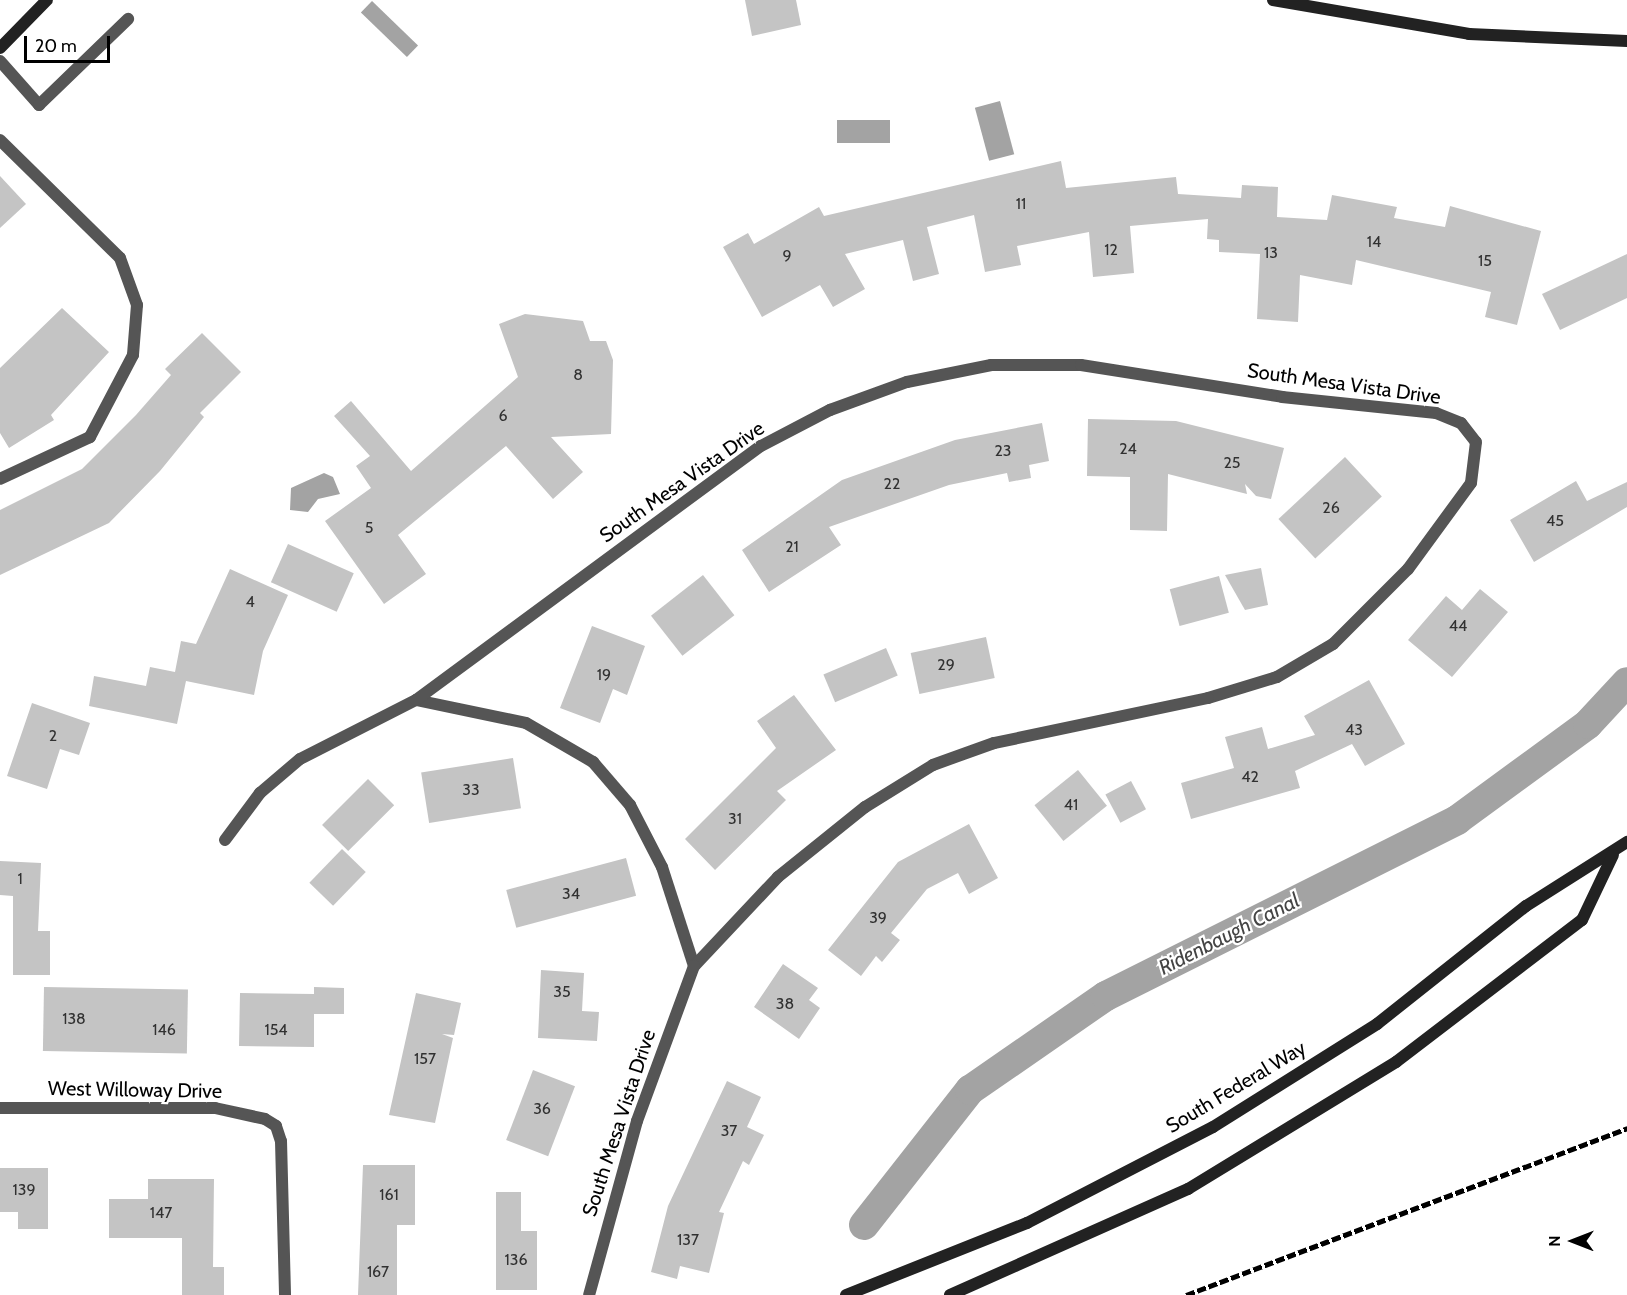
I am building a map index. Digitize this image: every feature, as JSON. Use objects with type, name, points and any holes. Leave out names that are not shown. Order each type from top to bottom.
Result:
[{"type":"main road","points":[[0,48],[47,0]]},
{"type":"main road","points":[[1273,0],[1469,34],[1627,41]]},
{"type":"main road","name":"South Federal Way","points":[[846,1295],[1027,1223],[1213,1127],[1377,1024],[1526,906],[1614,854],[1627,842]]},
{"type":"main road","name":"South Federal Way","points":[[950,1295],[1188,1189],[1396,1062],[1582,920],[1614,854]]},
{"type":"street","points":[[0,61],[39,105],[128,19]]},
{"type":"street","points":[[0,140],[120,258],[137,305],[133,355],[112,402],[90,437],[0,479]]},
{"type":"street","name":"South Mesa Vista Drive","points":[[225,840],[260,793],[300,759],[416,700],[761,446],[830,410],[907,382],[992,365],[1081,365],[1282,397],[1436,412],[1461,423],[1476,442],[1471,483],[1408,569],[1333,644],[1267,680],[994,743],[933,765],[865,807],[778,877],[694,966],[637,1121],[589,1295]]},
{"type":"street","points":[[416,700],[526,723],[593,762],[630,805],[662,867],[694,966]]},
{"type":"street","name":"West Willoway Drive","points":[[0,1108],[215,1108],[265,1119],[276,1126],[281,1141],[285,1295]]},
{"type":"shaded area","points":[[372,1],[418,45],[407,57],[361,13]]},
{"type":"shaded area","points":[[1000,101],[1014,154],[989,161],[975,108]]},
{"type":"shaded area","points":[[837,120],[890,120],[890,143],[837,143]]},
{"type":"shaded area","points":[[324,473],[333,477],[340,494],[318,499],[308,512],[290,510],[291,488]]},
{"type":"building","points":[[745,0],[796,0],[801,25],[752,36]]},
{"type":"building","points":[[1061,161],[1066,188],[1176,177],[1178,194],[1241,198],[1242,185],[1278,187],[1277,217],[1327,220],[1332,195],[1397,207],[1394,218],[1445,227],[1450,206],[1541,231],[1517,325],[1485,317],[1491,292],[1356,260],[1352,285],[1300,275],[1298,322],[1257,319],[1260,254],[1219,252],[1219,240],[1207,239],[1208,219],[1130,226],[1134,273],[1093,277],[1089,232],[1017,246],[1021,265],[985,272],[974,215],[927,227],[939,274],[913,281],[903,240],[845,254],[865,289],[833,307],[820,285],[762,317],[723,247],[748,233],[754,244],[819,207],[824,216]]},
{"type":"building","points":[[0,176],[26,204],[0,228]]},
{"type":"building","points":[[1627,254],[1627,298],[1560,330],[1542,294]]},
{"type":"building","points":[[62,308],[109,352],[51,415],[54,420],[9,448],[0,433],[0,368]]},
{"type":"building","points":[[525,314],[583,321],[590,341],[606,341],[613,360],[611,434],[551,437],[583,472],[553,499],[506,446],[398,535],[426,574],[384,604],[325,521],[371,488],[356,466],[370,456],[334,416],[351,401],[411,471],[518,377],[499,324]]},
{"type":"building","points":[[202,333],[241,372],[200,413],[204,417],[160,471],[109,523],[0,575],[0,510],[82,469],[136,415],[171,375],[165,369]]},
{"type":"building","points":[[1088,419],[1176,421],[1284,448],[1271,499],[1256,496],[1245,484],[1247,494],[1168,474],[1167,531],[1130,530],[1130,477],[1087,476]]},
{"type":"building","points":[[1042,423],[1049,461],[1029,465],[1031,478],[1009,482],[1007,473],[949,485],[829,527],[841,545],[769,592],[742,550],[842,480],[955,440]]},
{"type":"building","points":[[1345,457],[1382,496],[1315,559],[1278,519]]},
{"type":"building","points":[[1576,481],[1587,501],[1627,482],[1627,507],[1534,562],[1510,520]]},
{"type":"building","points":[[288,544],[354,573],[337,612],[271,582]]},
{"type":"building","points":[[1261,568],[1268,605],[1245,610],[1225,575]]},
{"type":"building","points":[[230,569],[288,595],[263,651],[254,695],[186,681],[177,724],[89,706],[94,676],[146,686],[150,667],[175,672],[181,641],[196,644]]},
{"type":"building","points":[[703,575],[734,615],[682,656],[651,616]]},
{"type":"building","points":[[1219,576],[1229,613],[1180,626],[1170,589]]},
{"type":"building","points":[[1480,589],[1508,612],[1452,677],[1408,640],[1446,596],[1462,610]]},
{"type":"building","points":[[592,626],[645,646],[627,695],[613,689],[600,723],[560,708]]},
{"type":"building","points":[[986,637],[995,678],[919,694],[911,653]]},
{"type":"building","points":[[886,648],[898,676],[835,702],[823,675]]},
{"type":"building","points":[[1369,680],[1405,744],[1365,766],[1352,744],[1295,771],[1300,788],[1191,819],[1181,783],[1234,768],[1225,737],[1262,727],[1268,749],[1315,735],[1304,716]]},
{"type":"building","points":[[794,695],[836,750],[777,791],[786,800],[715,870],[685,839],[776,748],[757,721]]},
{"type":"building","points":[[32,703],[90,723],[79,755],[60,749],[47,789],[7,776]]},
{"type":"building","points":[[513,758],[521,808],[429,823],[421,773]]},
{"type":"building","points":[[1078,770],[1107,806],[1063,841],[1034,805]]},
{"type":"building","points":[[368,779],[394,805],[348,851],[322,825]]},
{"type":"building","points":[[1131,781],[1146,809],[1120,823],[1105,795]]},
{"type":"building","points":[[969,824],[998,878],[969,894],[958,873],[927,889],[891,933],[900,940],[882,962],[876,956],[861,976],[828,950],[898,862]]},
{"type":"building","points":[[342,849],[366,872],[333,906],[309,883]]},
{"type":"building","points":[[626,858],[636,896],[516,928],[506,890]]},
{"type":"building","points":[[0,861],[41,863],[38,931],[50,931],[50,975],[13,975],[13,896],[0,895]]},
{"type":"building","points":[[783,964],[818,988],[809,1000],[820,1008],[799,1039],[754,1007]]},
{"type":"building","points":[[541,970],[584,973],[582,1011],[599,1012],[597,1041],[538,1038]]},
{"type":"building","points":[[44,987],[188,990],[187,1054],[43,1051]]},
{"type":"building","points":[[314,987],[344,988],[344,1014],[314,1014],[314,1047],[239,1046],[240,993],[314,994]]},
{"type":"building","points":[[416,993],[461,1003],[454,1035],[442,1034],[453,1038],[435,1123],[389,1115]]},
{"type":"building","points":[[533,1070],[575,1086],[548,1156],[506,1140]]},
{"type":"building","points":[[727,1081],[761,1097],[747,1127],[764,1135],[749,1165],[743,1161],[719,1212],[724,1213],[709,1273],[680,1266],[677,1279],[651,1272],[668,1206]]},
{"type":"building","points":[[363,1165],[415,1165],[415,1225],[397,1225],[397,1295],[358,1295]]},
{"type":"building","points":[[0,1168],[48,1168],[48,1229],[18,1229],[18,1212],[0,1212]]},
{"type":"building","points":[[148,1179],[214,1179],[213,1267],[224,1267],[224,1295],[182,1295],[182,1238],[109,1238],[109,1199],[148,1199]]},
{"type":"building","points":[[496,1192],[521,1192],[521,1231],[537,1231],[537,1290],[496,1290]]},
{"type":"waterway","name":"Ridenbaugh Canal","points":[[864,1225],[970,1090],[1106,996],[1457,820],[1588,724],[1627,682]]},
{"type":"railway","points":[[1186,1295],[1627,1128]]}]
